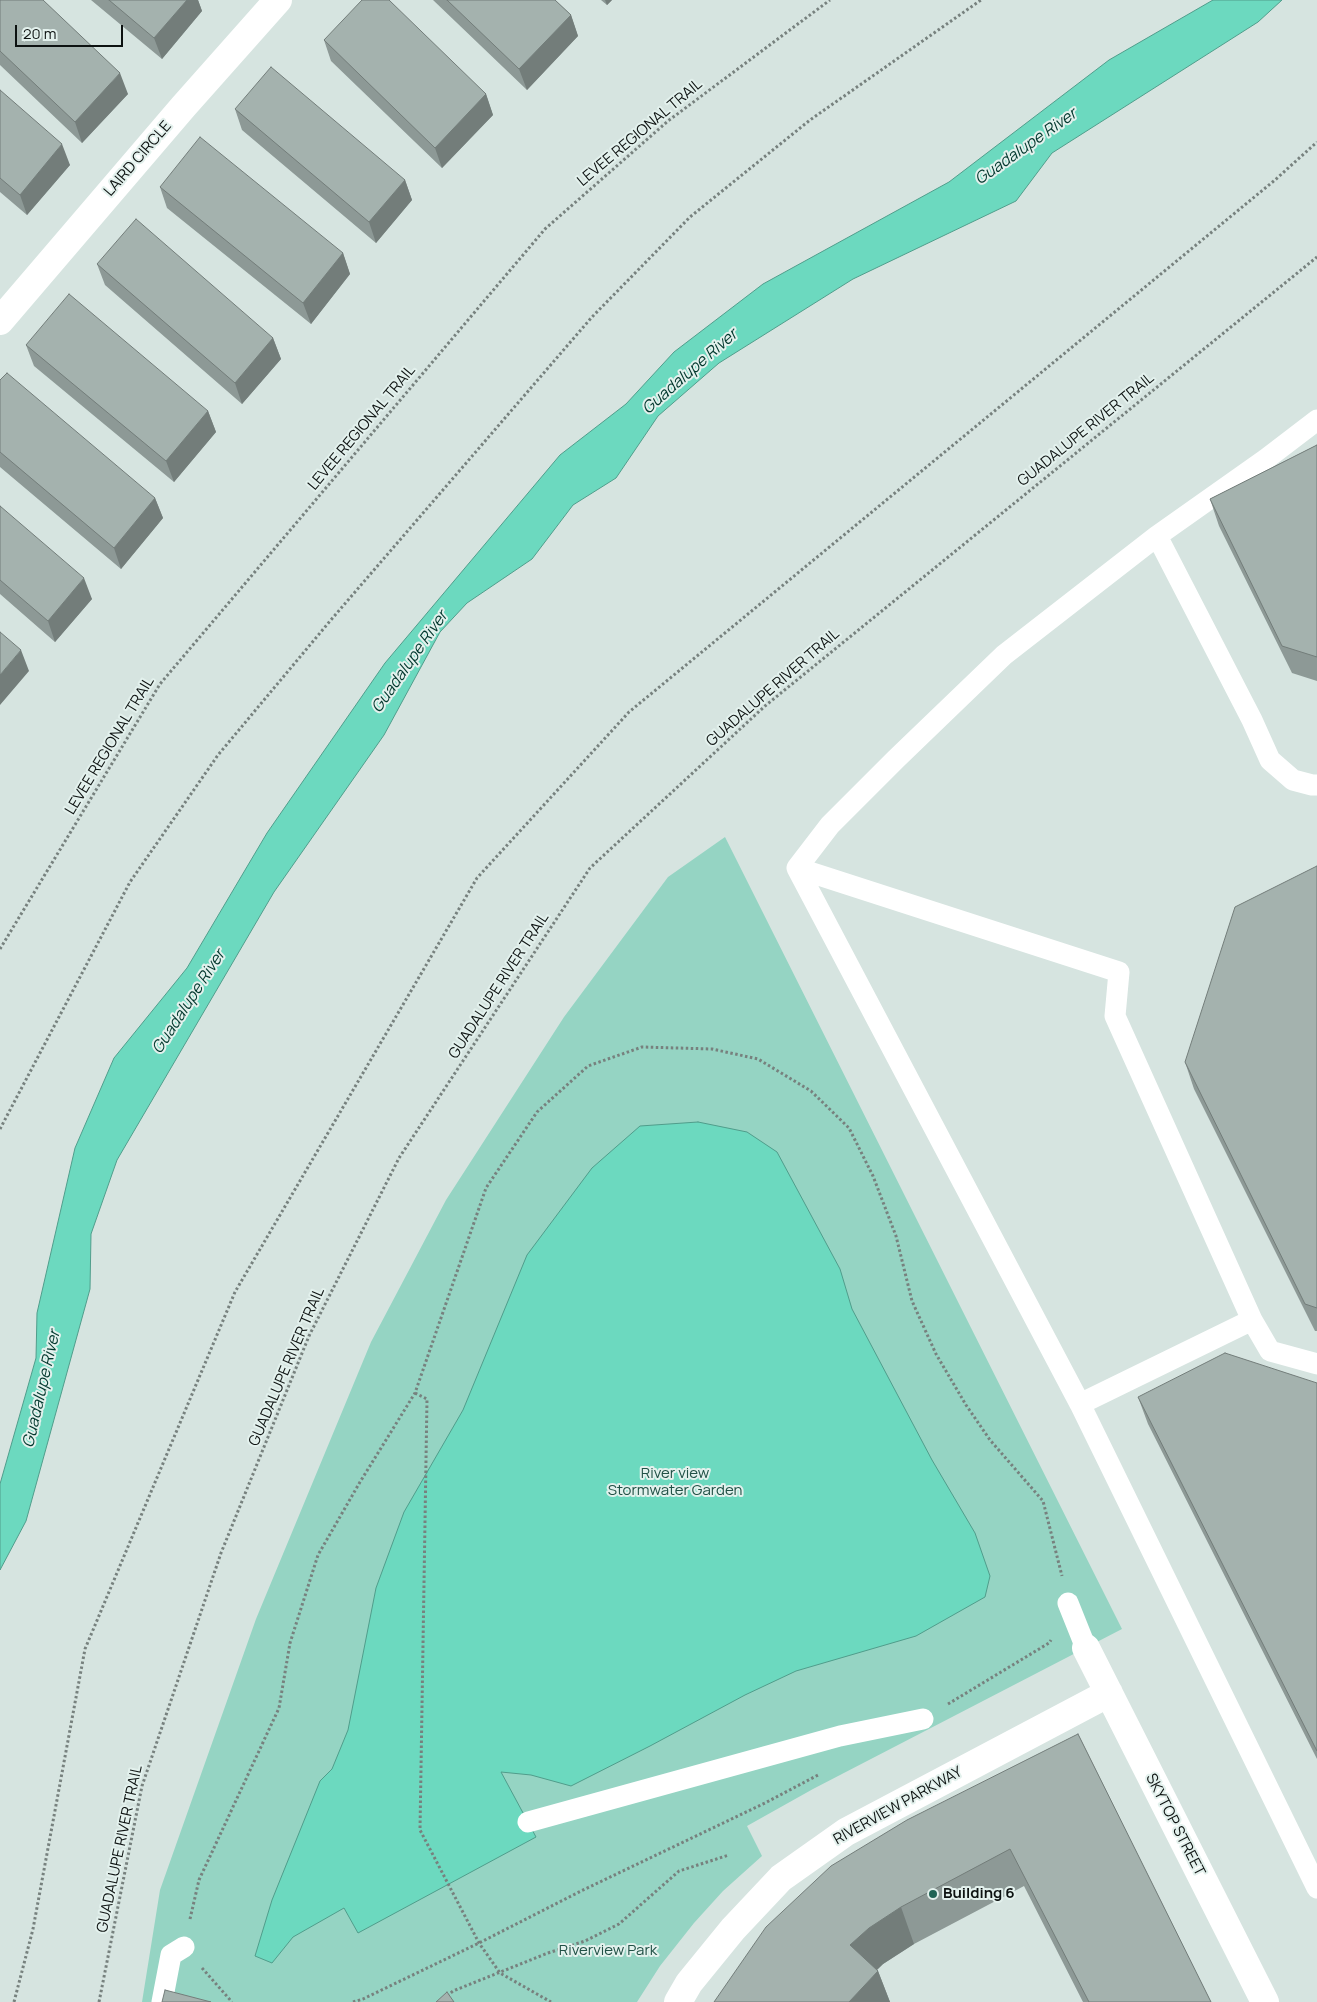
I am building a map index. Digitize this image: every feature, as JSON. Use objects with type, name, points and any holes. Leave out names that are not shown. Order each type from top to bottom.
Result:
[{"type":"street","name":"LAIRD CIRCLE","points":[[0,321],[183,107],[278,0]]},
{"type":"street","name":"SKYTOP STREET","points":[[1086,1648],[1266,2002]]},
{"type":"street","name":"RIVERVIEW PARKWAY","points":[[678,2002],[689,1983],[732,1929],[781,1878],[846,1832],[1108,1693]]},
{"type":"lane","points":[[797,868],[830,825],[896,758],[1004,655],[1157,536],[1266,459],[1317,420]]},
{"type":"lane","points":[[1157,536],[1252,720],[1270,760],[1293,780],[1317,785]]},
{"type":"lane","points":[[797,868],[1119,972],[1115,1016],[1252,1320],[1270,1351],[1317,1364]]},
{"type":"lane","points":[[797,868],[1080,1404],[1317,1888]]},
{"type":"lane","points":[[1080,1404],[1252,1320]]},
{"type":"lane","points":[[1068,1602],[1086,1648]]},
{"type":"lane","points":[[528,1822],[840,1736],[923,1719]]},
{"type":"lane","points":[[162,2002],[171,1955],[184,1947]]},
{"type":"path","name":"LEVEE REGIONAL TRAIL","points":[[0,949],[160,684],[545,229],[668,121],[830,0]]},
{"type":"path","points":[[0,1129],[130,882],[218,755],[592,317],[690,217],[810,120],[981,0]]},
{"type":"path","points":[[14,2002],[32,1929],[85,1649],[234,1292],[477,878],[629,712],[1275,180],[1317,142]]},
{"type":"path","name":"GUADALUPE RIVER TRAIL","points":[[99,2002],[142,1786],[221,1553],[309,1336],[399,1158],[590,868],[765,706],[1317,257]]},
{"type":"path","points":[[232,2002],[184,1947],[199,1880],[279,1708],[290,1643],[318,1555],[415,1393],[486,1188],[538,1112],[588,1066],[642,1047],[712,1049],[758,1060],[811,1091],[849,1128],[873,1176],[896,1236],[912,1301],[936,1354],[966,1405],[990,1440],[1043,1501],[1068,1602],[1050,1643],[923,1719]]},
{"type":"path","points":[[415,1393],[427,1399],[420,1830],[479,1943],[500,1973],[550,2002]]},
{"type":"path","points":[[353,2002],[363,1999],[479,1943],[581,1891],[765,1803],[826,1771]]},
{"type":"path","points":[[446,1997],[453,1991],[548,1953],[585,1941],[619,1924],[679,1871],[729,1855]]},
{"type":"green space","name":"River view Stormwater Garden","points":[[725,837],[1122,1629],[813,1789],[747,1826],[762,1856],[723,1891],[694,1923],[660,1966],[637,2002],[142,2002],[160,1890],[256,1619],[371,1342],[446,1200],[564,1017],[668,877]]},
{"type":"water","name":"Guadalupe River","points":[[1213,0],[1282,0],[1258,22],[1052,153],[1016,201],[853,279],[719,363],[658,416],[616,478],[573,505],[532,559],[467,603],[440,632],[384,735],[274,892],[117,1160],[91,1234],[90,1289],[26,1521],[0,1570],[0,1484],[36,1358],[37,1313],[75,1148],[114,1058],[187,968],[267,833],[385,663],[560,455],[626,404],[674,352],[763,284],[949,182],[1109,60]]},
{"type":"water","points":[[698,1122],[747,1132],[777,1152],[840,1269],[852,1309],[932,1460],[975,1533],[990,1576],[985,1597],[916,1636],[796,1671],[745,1695],[571,1786],[531,1775],[501,1772],[536,1837],[358,1933],[344,1908],[293,1937],[272,1963],[255,1956],[272,1900],[320,1781],[332,1769],[348,1730],[376,1588],[404,1512],[463,1410],[527,1255],[592,1168],[640,1126]]},
{"type":"building","points":[[0,0],[43,0],[120,73],[75,122],[0,51]]},
{"type":"building","points":[[109,0],[187,0],[154,38]]},
{"type":"building","points":[[362,0],[389,0],[486,94],[435,148],[324,40]]},
{"type":"building","points":[[447,0],[555,0],[571,15],[519,69]]},
{"type":"building","points":[[271,67],[405,180],[369,222],[235,109]]},
{"type":"building","points":[[0,90],[62,144],[20,195],[0,178]]},
{"type":"building","points":[[200,137],[343,253],[303,303],[160,187]]},
{"type":"building","points":[[136,219],[273,338],[235,383],[97,264]]},
{"type":"building","points":[[69,294],[208,411],[166,461],[26,345]]},
{"type":"building","points":[[7,373],[155,498],[114,548],[0,452],[0,380]]},
{"type":"building","points":[[1317,445],[1317,657],[1282,646],[1210,499]]},
{"type":"building","points":[[0,506],[84,578],[48,621],[0,580]]},
{"type":"building","points":[[0,632],[21,650],[0,675]]},
{"type":"building","points":[[1317,866],[1317,1308],[1305,1304],[1185,1062],[1235,907]]},
{"type":"building","points":[[1225,1353],[1317,1383],[1317,1751],[1138,1397]]},
{"type":"building","name":"Building 6","points":[[1078,1734],[1211,2002],[1089,2002],[1010,1849],[901,1907],[869,1928],[850,1945],[878,1971],[849,2002],[714,2002],[766,1927],[831,1866],[907,1820]]},
{"type":"building","points":[[165,1990],[211,2002],[162,2002]]},
{"type":"building","points":[[447,1992],[454,2002],[436,2002]]},
{"type":"place","name":"Building 6","points":[[933,1894]]},
{"type":"park label","name":"Riverview Park","points":[[608,1951]]}]
